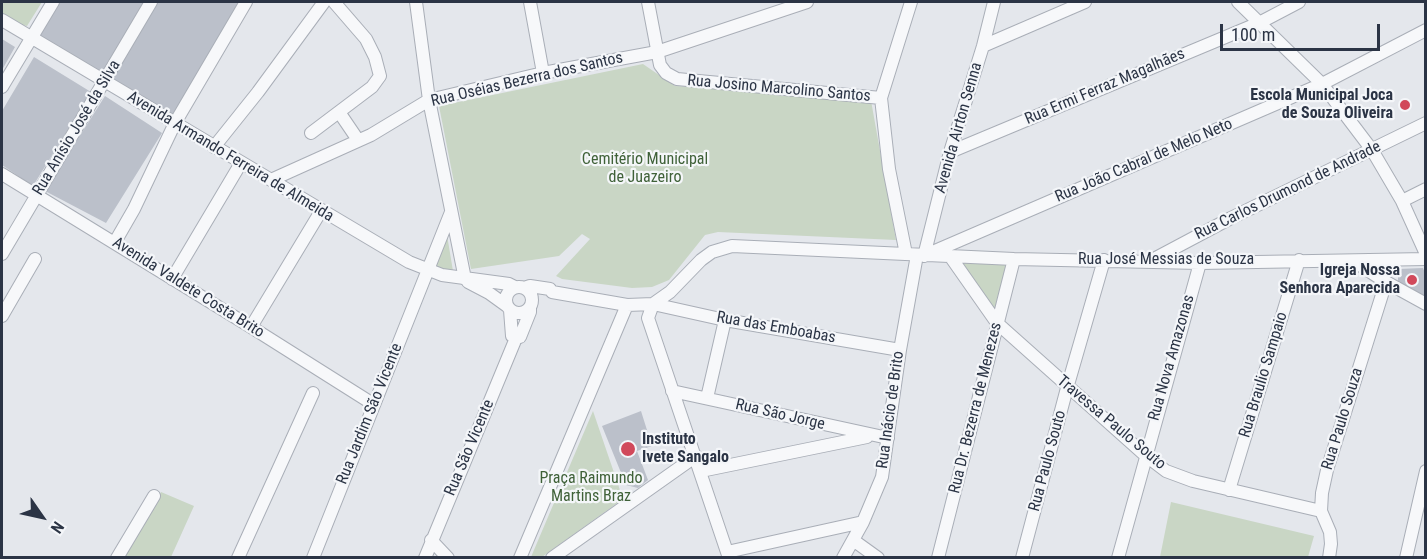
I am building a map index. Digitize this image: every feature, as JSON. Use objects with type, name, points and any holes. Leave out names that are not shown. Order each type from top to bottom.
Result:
[{"type":"street","points":[[2,87],[52,2]]},
{"type":"street","name":"Rua Anísio José da Silva","points":[[2,254],[151,2]]},
{"type":"street","points":[[115,242],[134,209],[175,123],[246,2]]},
{"type":"street","points":[[214,147],[258,92],[324,2]]},
{"type":"street","points":[[311,133],[372,87],[379,79],[380,72],[366,39],[334,2]]},
{"type":"street","points":[[416,2],[429,100],[465,279],[489,292],[508,308],[518,314],[527,311],[531,305],[550,295],[552,291],[530,286],[519,287],[507,293],[505,302],[508,308],[512,336],[516,338]]},
{"type":"street","points":[[530,2],[543,73]]},
{"type":"street","points":[[648,2],[657,52]]},
{"type":"street","name":"Rua Oséias Bezerra dos Santos","points":[[271,180],[358,141],[429,100],[543,73],[657,52],[807,2]]},
{"type":"street","points":[[911,2],[881,98],[889,169],[916,255]]},
{"type":"street","name":"Avenida Airton Senna","points":[[916,255],[950,152],[994,2]]},
{"type":"street","points":[[982,46],[1085,2]]},
{"type":"street","points":[[1238,2],[1322,84],[1372,150],[1402,201],[1425,254]]},
{"type":"street","name":"Rua Ermi Ferraz Magalhães","points":[[950,152],[1259,22],[1299,2]]},
{"type":"street","name":"Avenida Armando Ferreira de Almeida","points":[[2,20],[409,262],[427,270],[465,279]]},
{"type":"street","name":"Rua João Cabral de Melo Neto","points":[[916,255],[1322,84],[1425,30]]},
{"type":"street","name":"Rua Josino Marcolino Santos","points":[[657,52],[660,65],[666,73],[677,79],[881,98]]},
{"type":"street","points":[[339,112],[358,141]]},
{"type":"street","name":"Rua Carlos Drumond de Andrade","points":[[1151,260],[1425,123]]},
{"type":"street","points":[[172,279],[241,164]]},
{"type":"street","name":"Avenida Valdete Costa Brito","points":[[2,174],[373,404]]},
{"type":"street","points":[[1402,201],[1425,189]]},
{"type":"street","points":[[251,327],[321,211]]},
{"type":"street","name":"Rua Jardim São Vicente","points":[[314,558],[373,404],[451,212]]},
{"type":"street","name":"Rua José Messias de Souza","points":[[653,304],[670,292],[701,260],[712,252],[732,246],[1014,259],[1151,260],[1200,263],[1425,260]]},
{"type":"street","name":"Rua Inácio de Brito","points":[[843,558],[863,522],[882,477],[916,255]]},
{"type":"street","name":"Travessa Paulo Souto","points":[[950,256],[997,323],[1067,388],[1145,455],[1178,477],[1321,511]]},
{"type":"street","points":[[2,316],[35,259]]},
{"type":"street","name":"Rua Dr. Bezerra de Menezes","points":[[938,558],[1014,259]]},
{"type":"street","name":"Rua Paulo Souto","points":[[1022,558],[1104,260]]},
{"type":"street","name":"Rua Braulio Sampaio","points":[[1229,490],[1299,260]]},
{"type":"street","points":[[1354,262],[1425,304]]},
{"type":"street","name":"Rua Nova Amazonas","points":[[1118,558],[1200,263]]},
{"type":"street","points":[[465,279],[519,287],[531,294],[531,305]]},
{"type":"street","name":"Rua Paulo Souza","points":[[1329,558],[1330,532],[1321,511],[1327,470],[1386,282]]},
{"type":"street","name":"Rua das Emboabas","points":[[552,291],[627,305],[653,304],[725,320],[900,350]]},
{"type":"street","points":[[653,304],[648,318],[728,555],[863,522]]},
{"type":"street","name":"Rua São Vicente","points":[[425,558],[516,338],[520,337],[531,305]]},
{"type":"street","points":[[520,558],[627,305]]},
{"type":"street","points":[[707,398],[725,320]]},
{"type":"street","name":"Rua São Jorge","points":[[672,391],[888,438]]},
{"type":"street","points":[[238,558],[313,393]]},
{"type":"street","points":[[701,471],[871,436]]},
{"type":"street","points":[[552,558],[696,456]]},
{"type":"street","points":[[1406,558],[1425,471]]},
{"type":"street","points":[[117,558],[154,496]]},
{"type":"street","points":[[431,540],[448,558]]},
{"type":"street","points":[[853,540],[878,558]]},
{"type":"green space","points":[[2,2],[42,2],[27,26],[18,24],[2,14]]},
{"type":"green space","name":"Cemitério Municipal de Juazeiro","points":[[643,64],[675,86],[870,95],[896,240],[718,232],[705,235],[669,280],[652,287],[632,288],[562,279],[556,276],[590,239],[582,234],[559,256],[471,269],[439,106]]},
{"type":"green space","points":[[447,235],[453,271],[435,269]]},
{"type":"green space","points":[[950,256],[1014,259],[997,323]]},
{"type":"green space","name":"Praça Raimundo Martins Braz","points":[[593,411],[623,499],[542,557],[531,557]]},
{"type":"green space","points":[[161,492],[194,506],[171,557],[123,558]]},
{"type":"green space","points":[[1171,502],[1314,536],[1308,557],[1160,557]]},
{"type":"building","points":[[60,2],[149,2],[107,75],[39,37]]},
{"type":"building","points":[[157,2],[240,2],[173,114],[111,80]]},
{"type":"building","points":[[2,39],[15,47],[2,70]]},
{"type":"building","points":[[34,57],[91,92],[33,186],[2,165],[2,111]]},
{"type":"building","points":[[105,96],[162,133],[106,223],[45,191]]},
{"type":"building","name":"Igreja Nossa Senhora Aparecida","points":[[1423,268],[1426,275],[1426,299],[1398,284],[1398,269]]},
{"type":"building","name":"Instituto Ivete Sangalo","points":[[641,411],[652,446],[637,451],[648,480],[638,488],[626,485],[602,426]]},
{"type":"place","name":"Escola Municipal Joca de Souza Oliveira","points":[[1405,105]]},
{"type":"place","name":"Igreja Nossa Senhora Aparecida","points":[[1412,280]]},
{"type":"place","name":"Instituto Ivete Sangalo","points":[[628,449]]}]
